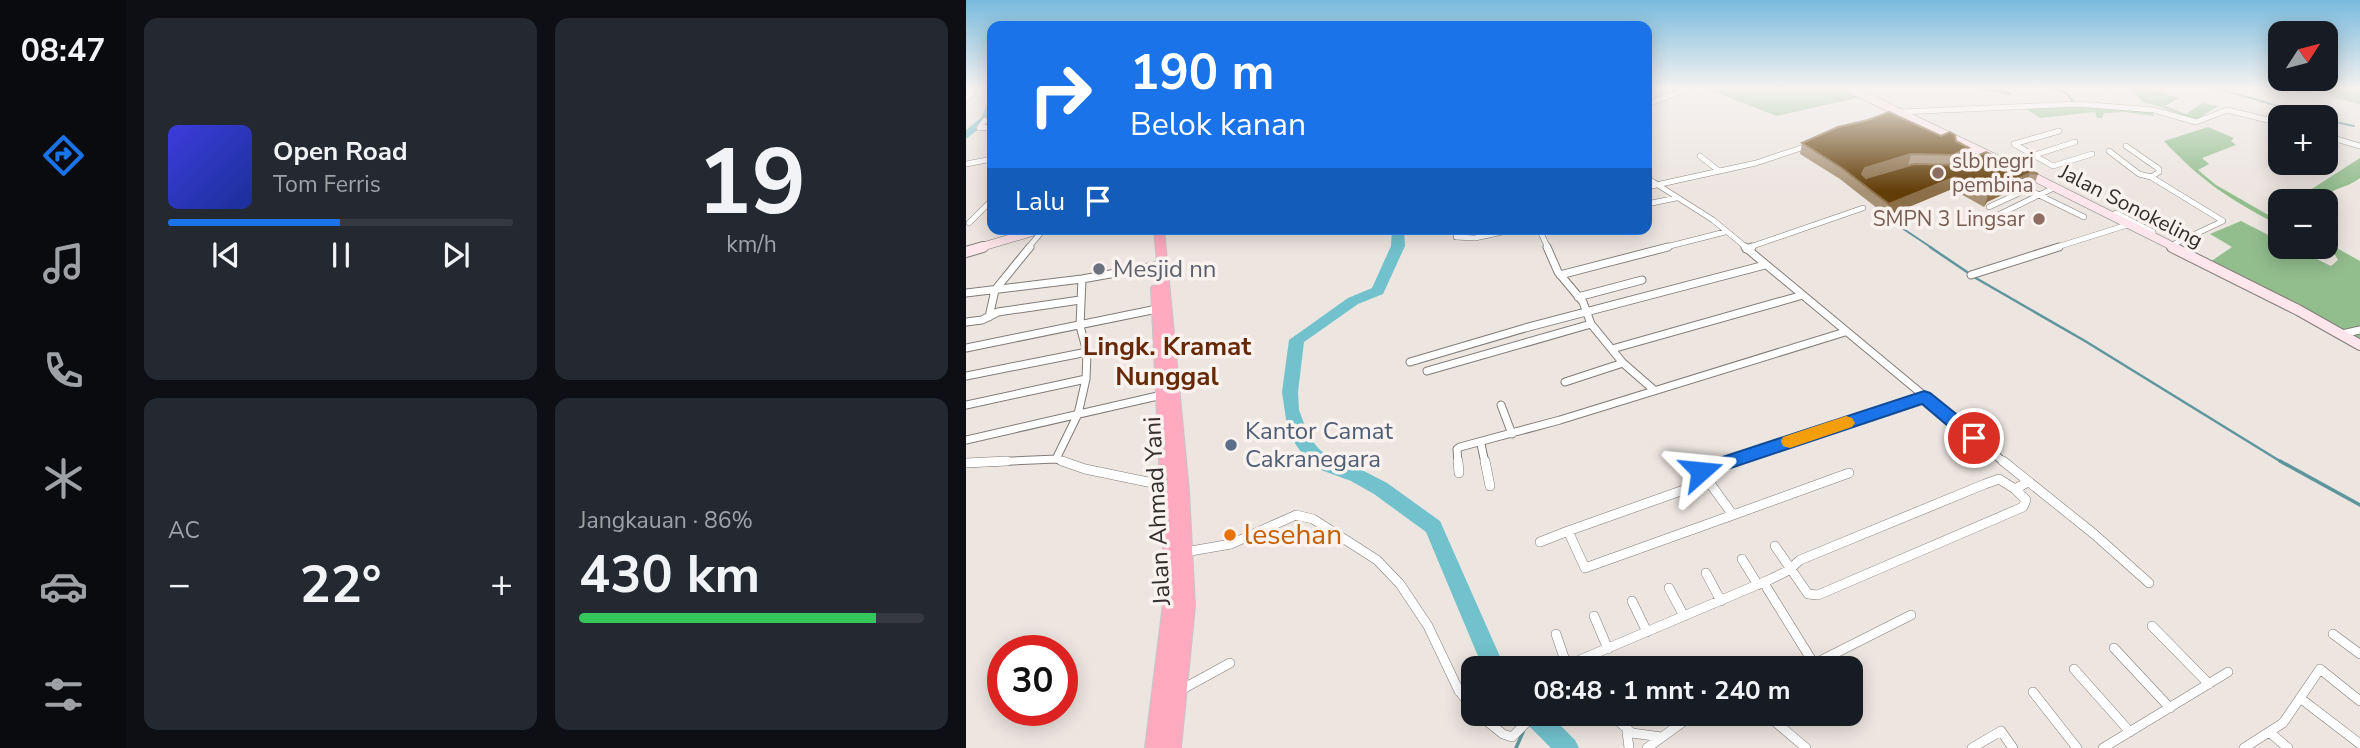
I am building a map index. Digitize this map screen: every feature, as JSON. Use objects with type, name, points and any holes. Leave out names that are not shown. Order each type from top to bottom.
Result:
[{"type":"highway","points":[[1152,235],[1160,317],[1168,487],[1175,507],[1172,604],[1154,748]]},
{"type":"highway","name":"Jalan Ahmad Yani","points":[[1158,235],[1160,317],[1175,507],[1185,552],[1187,606],[1172,748]]},
{"type":"street","name":"Jalan Sonokeling","points":[[1912,122],[1984,157],[2007,164],[2056,187],[2360,345]]},
{"type":"street","points":[[2059,131],[2014,144],[2053,166],[2092,154]]},
{"type":"street","points":[[2338,140],[2360,146]]},
{"type":"street","points":[[1652,186],[1756,163],[1815,141]]},
{"type":"street","points":[[2007,164],[2075,142]]},
{"type":"street","points":[[2126,146],[2159,169],[2160,172],[2151,177]]},
{"type":"street","points":[[2109,151],[2139,173],[2151,177],[2223,221],[2170,246]]},
{"type":"street","points":[[1700,156],[1719,172]]},
{"type":"street","points":[[1984,157],[1996,165]]},
{"type":"street","points":[[966,164],[987,160]]},
{"type":"street","points":[[1652,187],[1677,197],[1706,215],[1924,397],[2094,534],[2149,583]]},
{"type":"street","points":[[1988,220],[2056,187]]},
{"type":"street","points":[[1989,207],[2028,189],[2084,217]]},
{"type":"street","points":[[1652,203],[1677,197]]},
{"type":"street","points":[[967,225],[987,205]]},
{"type":"street","points":[[1746,249],[1863,208]]},
{"type":"street","points":[[2110,216],[2116,213],[2161,236],[2158,240]]},
{"type":"street","points":[[1971,275],[2127,225]]},
{"type":"street","points":[[1560,275],[1725,232]]},
{"type":"street","points":[[966,252],[1023,235]]},
{"type":"street","points":[[989,317],[995,290],[1038,235]]},
{"type":"street","points":[[1456,237],[1475,238],[1489,235]]},
{"type":"street","points":[[1542,235],[1560,275],[1578,297],[1591,324],[1623,363],[1654,390]]},
{"type":"street","points":[[1410,362],[1525,328],[1765,265]]},
{"type":"street","points":[[966,293],[1082,279],[1155,266]]},
{"type":"street","points":[[1056,459],[1078,414],[1086,379],[1087,352],[1080,326],[1082,279]]},
{"type":"street","points":[[1578,297],[1642,280]]},
{"type":"street","points":[[1612,349],[1803,295]]},
{"type":"street","points":[[966,322],[998,312],[1080,300]]},
{"type":"street","points":[[966,348],[1080,326],[1160,317]]},
{"type":"street","points":[[1427,371],[1591,324]]},
{"type":"street","points":[[2342,334],[2360,330]]},
{"type":"street","points":[[1459,473],[1457,449],[1481,444],[1845,332]]},
{"type":"street","points":[[966,376],[1087,352]]},
{"type":"street","points":[[1565,382],[1623,363]]},
{"type":"street","points":[[966,405],[1086,379]]},
{"type":"street","points":[[966,440],[1163,395]]},
{"type":"street","points":[[1733,515],[1701,471],[1924,397]]},
{"type":"street","points":[[1501,405],[1512,434]]},
{"type":"street","points":[[1481,444],[1490,486]]},
{"type":"street","points":[[966,463],[1056,459],[1085,469],[1168,487]]},
{"type":"street","points":[[1568,531],[1585,568],[1849,473]]},
{"type":"street","points":[[1591,656],[1762,586],[1789,570],[1800,560],[1995,480],[2002,480],[2026,500],[2023,507],[1818,596],[1809,596],[1789,570],[1775,546]]},
{"type":"street","points":[[1540,542],[1709,481]]},
{"type":"street","points":[[2015,489],[2028,482]]},
{"type":"street","points":[[1185,552],[1231,544],[1296,515],[1313,519],[1377,560],[1400,584],[1428,626],[1461,693]]},
{"type":"street","points":[[1742,559],[1762,586],[1804,656]]},
{"type":"street","points":[[1706,573],[1721,601]]},
{"type":"street","points":[[1669,588],[1684,617]]},
{"type":"street","points":[[1632,601],[1647,632]]},
{"type":"street","points":[[1830,656],[1911,615]]},
{"type":"street","points":[[1594,616],[1608,649]]},
{"type":"street","points":[[2152,626],[2209,684]]},
{"type":"street","points":[[2333,634],[2359,650]]},
{"type":"street","points":[[1556,635],[1561,656]]},
{"type":"street","points":[[2114,648],[2170,708]]},
{"type":"street","points":[[1178,691],[1230,663]]},
{"type":"street","points":[[2074,668],[2130,732]]},
{"type":"street","points":[[2244,748],[2283,723],[2320,669],[2360,701]]},
{"type":"street","points":[[2104,748],[2228,672]]},
{"type":"street","points":[[2033,692],[2077,748]]},
{"type":"street","points":[[2300,698],[2360,744]]},
{"type":"street","points":[[1493,726],[1512,737],[1524,726]]},
{"type":"street","points":[[1621,726],[1627,732],[1650,738],[1661,737]]},
{"type":"street","points":[[1647,748],[1677,726]]},
{"type":"street","points":[[1780,726],[1806,748]]},
{"type":"street","points":[[1972,748],[2001,731],[2013,748]]},
{"type":"street","points":[[1627,732],[1629,748]]},
{"type":"street","points":[[2269,732],[2288,748]]},
{"type":"green space","points":[[2208,127],[2234,138],[2231,141],[2236,145],[2202,158],[2209,164],[2198,170],[2216,185],[2268,215],[2268,219],[2218,189],[2191,168],[2164,141]]},
{"type":"green space","points":[[2360,158],[2360,178],[2351,184],[2338,189],[2312,189],[2334,175],[2338,175],[2338,172]]},
{"type":"green space","points":[[2241,221],[2268,235],[2268,259],[2317,259],[2331,266],[2338,260],[2338,249],[2360,261],[2360,338],[2210,262],[2232,247],[2210,234]]},
{"type":"building","points":[[1860,122],[1910,122],[1941,136],[1950,132],[1955,135],[1956,141],[1969,148],[1953,155],[1911,154],[1865,168],[1862,174],[1866,178],[1914,164],[1956,165],[1986,152],[2038,174],[2030,173],[1991,191],[1988,195],[1955,177],[1889,204],[1842,168],[1802,143],[1838,127]]},
{"type":"waterway","points":[[966,136],[982,122]]},
{"type":"waterway","points":[[2338,123],[2354,126]]},
{"type":"waterway","points":[[1887,218],[1932,248]]},
{"type":"waterway","points":[[1398,235],[1398,246],[1378,291],[1353,301],[1297,340],[1290,375],[1291,410],[1302,441],[1313,454],[1327,465],[1381,488],[1433,527],[1489,656]]},
{"type":"waterway","points":[[1930,247],[1967,272]]},
{"type":"waterway","points":[[1974,277],[2085,341],[2283,463]]},
{"type":"waterway","points":[[2280,461],[2360,505]]},
{"type":"waterway","points":[[1545,726],[1567,748]]},
{"type":"waterway","points":[[1516,748],[1523,732]]},
{"type":"slow traffic","points":[[1790,441],[1846,423]]},
{"type":"place","name":"slb negri pembina","points":[[1938,173]]},
{"type":"place","name":"SMPN 3 Lingsar","points":[[2039,219]]},
{"type":"place","name":"Mesjid nn","points":[[1099,269]]},
{"type":"place","name":"Kantor Camat Cakranegara","points":[[1231,445]]},
{"type":"place","name":"lesehan","points":[[1230,535]]},
{"type":"district","name":"Lingk. Kramat Nunggal","points":[[1167,361]]},
{"type":"route","points":[[1701,471],[1924,397],[1974,438]]}]
